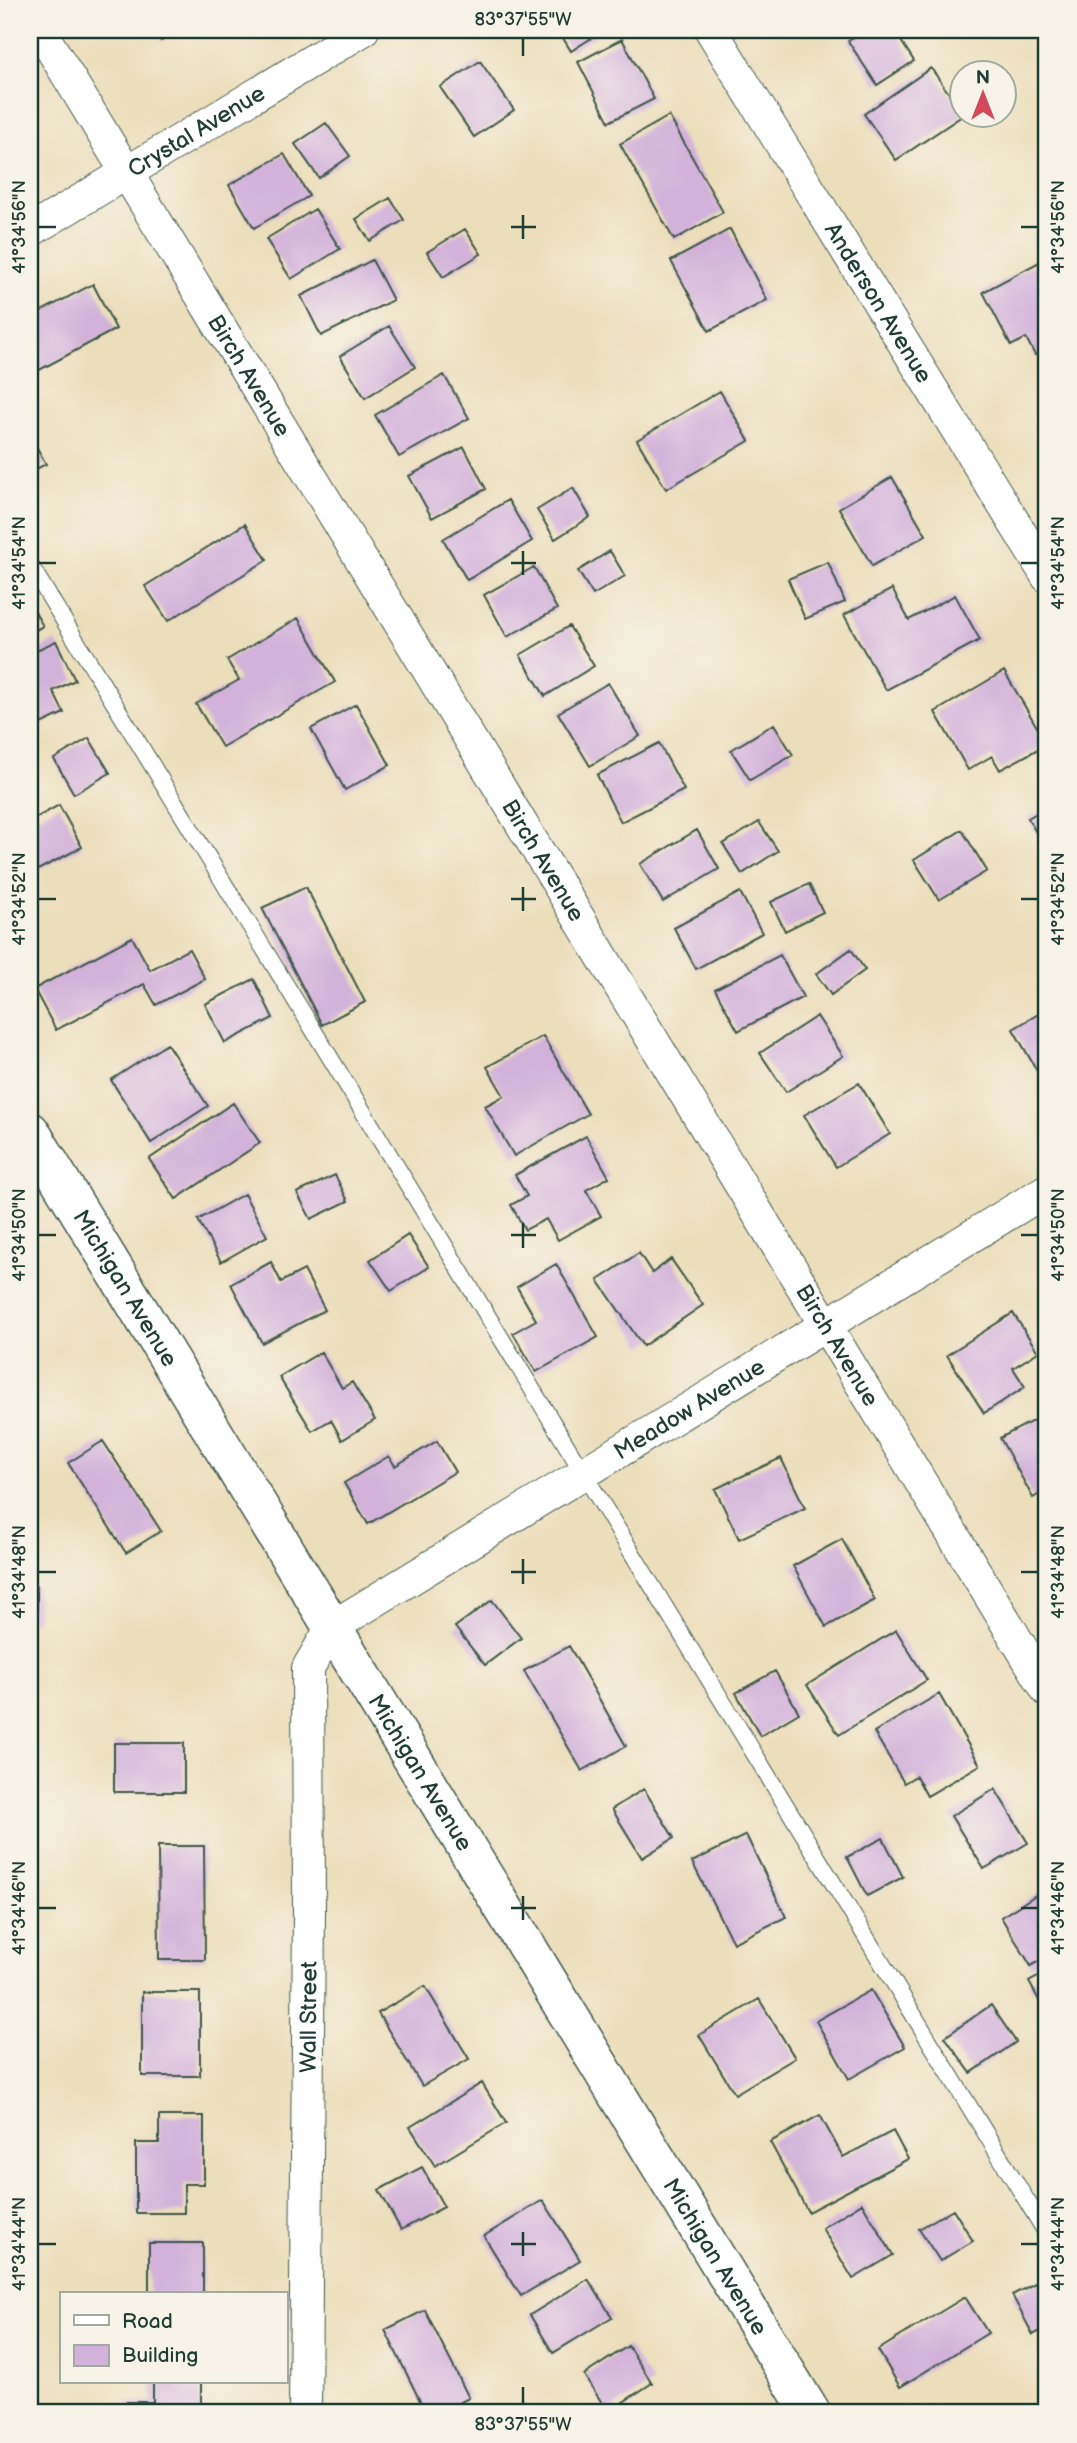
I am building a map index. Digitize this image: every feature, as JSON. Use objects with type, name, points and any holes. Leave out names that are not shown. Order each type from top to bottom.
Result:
[{"type":"street","name":"Birch Avenue","points":[[40,30],[1047,1690]]},
{"type":"street","name":"Crystal Avenue","points":[[30,231],[363,30]]},
{"type":"street","name":"Anderson Avenue","points":[[711,30],[1047,576]]},
{"type":"street","name":"Michigan Avenue","points":[[30,1131],[811,2413]]},
{"type":"street","name":"Meadow Avenue","points":[[332,1627],[1047,1190]]},
{"type":"street","name":"Wall Street","points":[[305,2413],[308,1668],[332,1627]]},
{"type":"lane","points":[[30,565],[1047,2234]]},
{"type":"building","points":[[154,30],[181,30],[161,41]]},
{"type":"building","points":[[558,30],[604,30],[571,51]]},
{"type":"building","points":[[864,30],[894,30],[914,61],[877,85],[848,41]]},
{"type":"building","points":[[622,39],[654,99],[609,122],[578,62]]},
{"type":"building","points":[[480,61],[514,110],[474,137],[440,87]]},
{"type":"building","points":[[931,68],[948,92],[948,125],[896,160],[864,114]]},
{"type":"building","points":[[669,116],[723,212],[674,240],[620,144]]},
{"type":"building","points":[[326,123],[350,156],[319,178],[295,144]]},
{"type":"building","points":[[284,154],[309,196],[254,228],[229,185]]},
{"type":"building","points":[[390,198],[404,220],[370,241],[356,219]]},
{"type":"building","points":[[315,209],[340,249],[291,279],[266,239]]},
{"type":"building","points":[[465,229],[481,254],[443,277],[427,252]]},
{"type":"building","points":[[730,229],[767,300],[709,331],[671,261]]},
{"type":"building","points":[[1047,258],[1047,348],[1035,355],[1026,338],[1011,346],[983,292]]},
{"type":"building","points":[[372,260],[393,300],[321,336],[301,296]]},
{"type":"building","points":[[93,284],[116,329],[30,375],[30,317]]},
{"type":"building","points":[[389,326],[415,367],[365,398],[340,356]]},
{"type":"building","points":[[444,375],[469,418],[399,457],[375,415]]},
{"type":"building","points":[[720,391],[749,441],[666,489],[637,440]]},
{"type":"building","points":[[30,435],[46,464],[30,472]]},
{"type":"building","points":[[464,447],[486,489],[432,518],[409,476]]},
{"type":"building","points":[[892,477],[926,535],[872,566],[839,508]]},
{"type":"building","points":[[573,488],[590,517],[555,539],[537,510]]},
{"type":"building","points":[[508,500],[532,541],[467,580],[443,539]]},
{"type":"building","points":[[245,524],[267,560],[168,621],[145,586]]},
{"type":"building","points":[[610,551],[625,576],[593,595],[578,571]]},
{"type":"building","points":[[828,562],[845,602],[805,619],[788,579]]},
{"type":"building","points":[[534,567],[557,609],[507,637],[484,595]]},
{"type":"building","points":[[892,589],[909,620],[955,595],[980,640],[886,690],[844,615]]},
{"type":"building","points":[[30,604],[43,626],[30,633]]},
{"type":"building","points":[[298,618],[335,682],[222,747],[196,704],[239,680],[227,660]]},
{"type":"building","points":[[569,626],[594,666],[545,696],[520,655]]},
{"type":"building","points":[[56,641],[75,680],[53,691],[64,713],[30,729],[30,653]]},
{"type":"building","points":[[1004,671],[1047,744],[1000,770],[992,756],[968,770],[935,712]]},
{"type":"building","points":[[608,683],[640,736],[590,766],[558,713]]},
{"type":"building","points":[[356,704],[390,765],[345,790],[311,729]]},
{"type":"building","points":[[774,724],[793,755],[750,780],[731,750]]},
{"type":"building","points":[[89,738],[110,773],[74,794],[54,759]]},
{"type":"building","points":[[659,743],[684,790],[621,822],[597,775]]},
{"type":"building","points":[[59,805],[82,847],[30,874],[30,821]]},
{"type":"building","points":[[1047,807],[1047,852],[1028,818]]},
{"type":"building","points":[[759,822],[778,851],[742,874],[723,844]]},
{"type":"building","points":[[697,830],[719,869],[663,902],[640,864]]},
{"type":"building","points":[[962,830],[987,871],[939,900],[914,860]]},
{"type":"building","points":[[809,884],[823,912],[785,931],[771,902]]},
{"type":"building","points":[[306,887],[365,1002],[322,1025],[262,908]]},
{"type":"building","points":[[740,892],[762,933],[696,969],[674,928]]},
{"type":"building","points":[[132,937],[150,970],[189,949],[205,979],[156,1005],[144,984],[56,1030],[34,989]]},
{"type":"building","points":[[851,949],[865,970],[831,995],[816,974]]},
{"type":"building","points":[[780,955],[803,997],[738,1031],[715,989]]},
{"type":"building","points":[[254,979],[273,1018],[225,1043],[205,1004]]},
{"type":"building","points":[[1047,1009],[1047,1088],[1013,1029]]},
{"type":"building","points":[[817,1016],[843,1056],[786,1092],[760,1053]]},
{"type":"building","points":[[543,1036],[588,1114],[514,1156],[485,1106],[504,1096],[487,1067]]},
{"type":"building","points":[[167,1044],[208,1106],[151,1143],[111,1080]]},
{"type":"building","points":[[859,1083],[890,1134],[836,1167],[804,1115]]},
{"type":"building","points":[[233,1103],[260,1143],[176,1199],[149,1159]]},
{"type":"building","points":[[586,1136],[609,1177],[586,1190],[601,1216],[558,1240],[546,1219],[525,1230],[511,1205],[527,1196],[515,1175]]},
{"type":"building","points":[[335,1175],[348,1201],[311,1219],[297,1193]]},
{"type":"building","points":[[244,1194],[267,1236],[221,1262],[198,1220]]},
{"type":"building","points":[[408,1235],[429,1267],[391,1291],[370,1260]]},
{"type":"building","points":[[639,1253],[652,1273],[671,1259],[703,1305],[643,1346],[598,1280]]},
{"type":"building","points":[[271,1262],[281,1282],[304,1270],[325,1310],[262,1343],[231,1284]]},
{"type":"building","points":[[556,1264],[598,1337],[536,1372],[513,1333],[536,1320],[517,1287]]},
{"type":"building","points":[[1013,1313],[1038,1352],[1013,1368],[1025,1387],[984,1413],[947,1355]]},
{"type":"building","points":[[321,1352],[342,1388],[352,1382],[375,1420],[342,1440],[331,1420],[312,1431],[279,1377]]},
{"type":"building","points":[[30,1409],[33,1409],[33,1447],[30,1447]]},
{"type":"building","points":[[1040,1417],[1047,1431],[1047,1490],[1033,1498],[1000,1438]]},
{"type":"building","points":[[103,1441],[161,1531],[126,1553],[68,1463]]},
{"type":"building","points":[[437,1441],[455,1472],[368,1524],[344,1483],[389,1456],[395,1466]]},
{"type":"building","points":[[781,1458],[805,1508],[739,1539],[715,1489]]},
{"type":"building","points":[[842,1539],[875,1600],[826,1627],[793,1566]]},
{"type":"building","points":[[30,1586],[37,1586],[37,1621],[30,1621]]},
{"type":"building","points":[[492,1600],[521,1638],[485,1665],[455,1627]]},
{"type":"building","points":[[896,1630],[927,1680],[839,1735],[807,1685]]},
{"type":"building","points":[[569,1646],[626,1746],[582,1771],[524,1671]]},
{"type":"building","points":[[775,1671],[799,1713],[760,1736],[736,1693]]},
{"type":"building","points":[[939,1694],[980,1765],[927,1796],[916,1776],[904,1783],[874,1732]]},
{"type":"building","points":[[114,1743],[184,1743],[184,1792],[114,1792]]},
{"type":"building","points":[[644,1789],[674,1838],[642,1858],[612,1809]]},
{"type":"building","points":[[995,1789],[1028,1843],[984,1869],[951,1816]]},
{"type":"building","points":[[746,1835],[786,1917],[733,1943],[692,1862]]},
{"type":"building","points":[[883,1838],[903,1877],[867,1896],[847,1857]]},
{"type":"building","points":[[158,1846],[204,1846],[205,1960],[159,1960]]},
{"type":"building","points":[[1047,1888],[1047,1956],[1031,1966],[1001,1917]]},
{"type":"building","points":[[1047,1972],[1047,2015],[1029,1982]]},
{"type":"building","points":[[425,1986],[469,2059],[422,2086],[378,2013]]},
{"type":"building","points":[[871,1990],[905,2047],[849,2079],[816,2021]]},
{"type":"building","points":[[142,1992],[200,1992],[200,2076],[142,2076]]},
{"type":"building","points":[[759,1999],[795,2058],[735,2094],[699,2035]]},
{"type":"building","points":[[991,2005],[1016,2042],[971,2073],[945,2037]]},
{"type":"building","points":[[482,2083],[506,2123],[435,2166],[410,2127]]},
{"type":"building","points":[[820,2115],[843,2157],[893,2131],[908,2159],[808,2212],[770,2142]]},
{"type":"building","points":[[159,2116],[204,2116],[204,2184],[184,2184],[184,2213],[136,2213],[136,2143],[159,2143]]},
{"type":"building","points":[[422,2167],[444,2207],[401,2230],[379,2190]]},
{"type":"building","points":[[543,2200],[580,2260],[521,2296],[484,2236]]},
{"type":"building","points":[[862,2203],[893,2255],[853,2279],[822,2228]]},
{"type":"building","points":[[953,2209],[973,2241],[940,2261],[919,2229]]},
{"type":"building","points":[[149,2243],[203,2243],[203,2292],[149,2292]]},
{"type":"building","points":[[1047,2277],[1047,2328],[1033,2335],[1012,2295]]},
{"type":"building","points":[[588,2279],[612,2317],[553,2353],[530,2315]]},
{"type":"building","points":[[965,2297],[988,2333],[900,2387],[878,2350]]},
{"type":"building","points":[[425,2310],[469,2398],[438,2413],[426,2413],[385,2330]]},
{"type":"building","points":[[628,2346],[652,2383],[608,2412],[584,2375]]},
{"type":"building","points":[[153,2384],[201,2384],[201,2413],[126,2413],[126,2402],[153,2402]]}]
